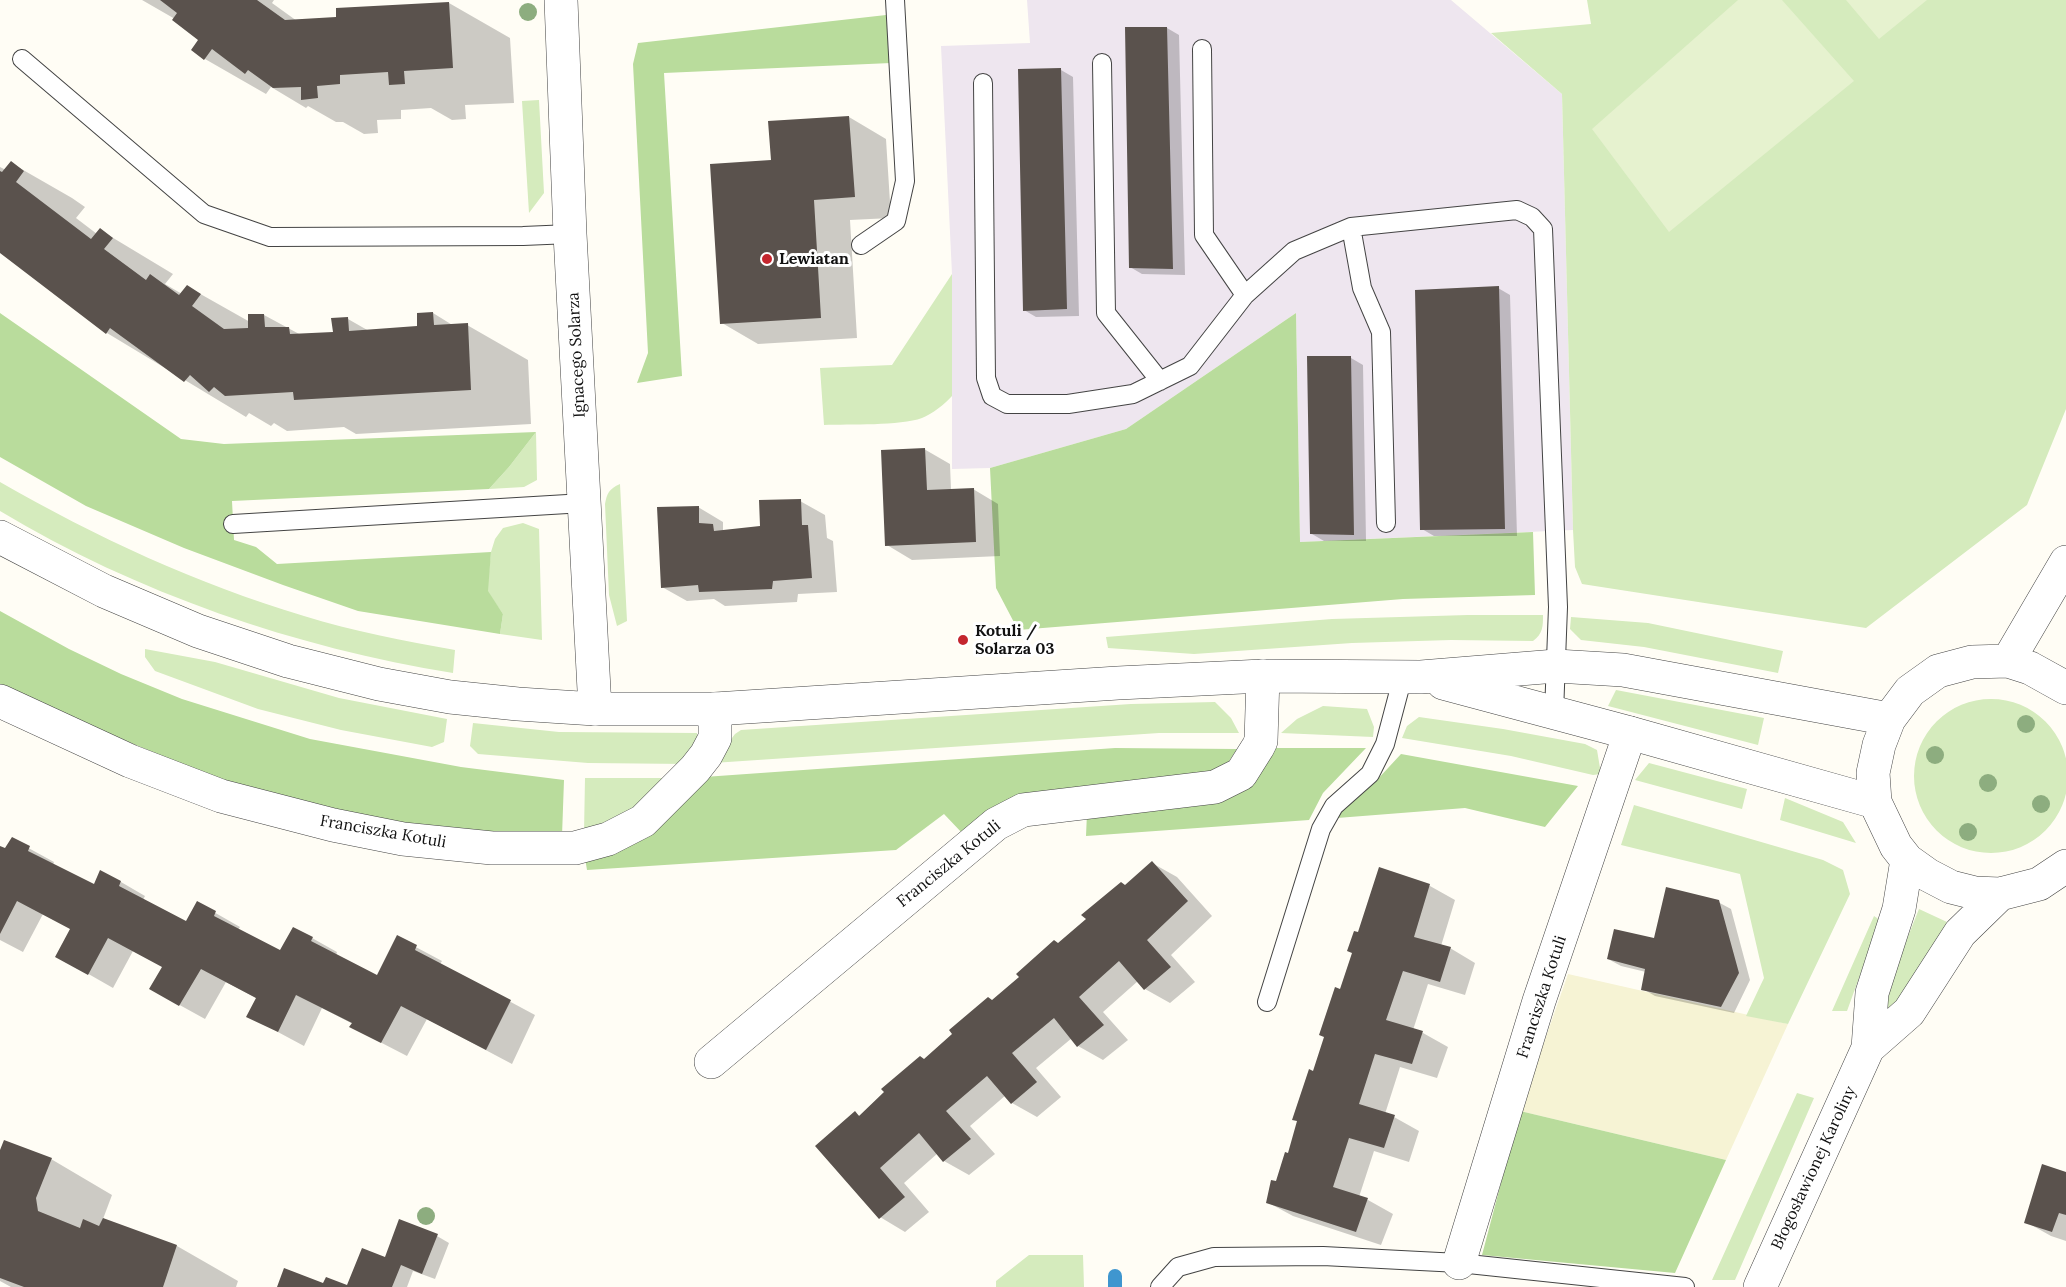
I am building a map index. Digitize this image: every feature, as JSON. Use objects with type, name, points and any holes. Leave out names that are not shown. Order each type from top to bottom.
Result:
[{"type":"street","name":"Ignacego Solarza","points":[[561,0],[570,234],[595,709]]},
{"type":"street","points":[[0,537],[104,591],[198,631],[288,661],[379,684],[450,697],[518,704],[595,709],[715,709],[1118,683],[1263,676],[1412,677],[1556,666],[1623,670],[1890,719]]},
{"type":"street","points":[[2008,662],[2066,562]]},
{"type":"street","points":[[2066,688],[2031,668],[2008,662],[1972,662],[1938,671],[1910,692],[1890,719],[1879,745],[1873,773],[1875,802],[1896,846],[1907,860],[1928,875],[1951,887],[1975,893],[2000,894],[2039,884],[2066,866]]},
{"type":"street","name":"Franciszka Kotuli","points":[[711,1062],[996,824],[1023,810],[1215,787],[1241,774],[1261,741],[1263,676]]},
{"type":"street","points":[[1412,677],[1630,733],[1875,802]]},
{"type":"street","name":"Franciszka Kotuli","points":[[0,701],[130,761],[221,796],[333,825],[403,838],[492,848],[575,848],[608,839],[643,821],[695,770],[706,755],[715,738],[715,709]]},
{"type":"street","name":"Franciszka Kotuli","points":[[1459,1263],[1539,1001],[1630,733]]},
{"type":"street","name":"Błogosławionej Karoliny","points":[[1760,1287],[1868,1048],[1872,993],[1899,909],[1907,860]]},
{"type":"street","name":"Błogosławionej Karoliny","points":[[1868,1048],[1910,1012],[1960,933],[2000,894]]},
{"type":"lane","points":[[861,245],[896,221],[905,181],[895,0]]},
{"type":"lane","points":[[1202,49],[1204,235],[1245,295]]},
{"type":"lane","points":[[22,59],[204,214],[270,237],[570,234]]},
{"type":"lane","points":[[1102,63],[1106,313],[1160,381]]},
{"type":"lane","points":[[983,83],[986,378],[992,396],[1007,404],[1068,404],[1133,394],[1190,366],[1245,295],[1294,251],[1351,227],[1517,210],[1532,217],[1543,229],[1558,607],[1554,713]]},
{"type":"lane","points":[[1351,227],[1362,288],[1381,332],[1386,523]]},
{"type":"lane","points":[[233,524],[584,503]]},
{"type":"lane","points":[[1268,1002],[1321,829],[1334,806],[1370,774],[1386,744],[1412,677]]},
{"type":"lane","points":[[1160,1287],[1178,1267],[1214,1257],[1323,1256],[1459,1263],[1685,1287]]},
{"type":"shaded area","points":[[1027,0],[1451,0],[1562,94],[1573,530],[1300,542],[1296,313],[1126,429],[990,468],[952,469],[952,274],[941,46],[1030,43]]},
{"type":"shaded area","points":[[1568,974],[1788,1024],[1726,1160],[1520,1111]]},
{"type":"green space","points":[[1587,0],[2066,0],[2066,409],[2027,505],[1866,628],[1582,584],[1575,567],[1573,530],[1562,94],[1491,33],[1591,24]]},
{"type":"green space","points":[[1738,0],[1782,0],[1854,81],[1669,232],[1592,129]]},
{"type":"green space","points":[[1846,0],[1927,0],[1879,39]]},
{"type":"green space","points":[[886,15],[891,63],[664,73],[682,376],[637,383],[648,353],[633,64],[638,43]]},
{"type":"green space","points":[[539,100],[544,193],[529,213],[522,101]]},
{"type":"green space","points":[[952,274],[952,396],[930,414],[912,421],[824,425],[820,368],[892,365]]},
{"type":"green space","points":[[0,313],[181,439],[224,444],[536,432],[489,489],[232,501],[234,540],[256,547],[277,564],[491,552],[488,591],[503,614],[500,634],[358,611],[283,585],[184,548],[86,506],[0,457]]},
{"type":"green space","points":[[1296,313],[1300,542],[1533,532],[1535,595],[1403,599],[1018,630],[996,588],[990,468],[1126,429]]},
{"type":"green space","points":[[536,432],[537,480],[524,487],[489,489],[509,467]]},
{"type":"green space","points":[[0,482],[110,540],[225,589],[341,626],[455,650],[453,673],[336,649],[219,613],[162,592],[52,540],[0,511]]},
{"type":"green space","points":[[620,484],[627,621],[617,626],[609,595],[605,504],[609,492]]},
{"type":"green space","points":[[523,523],[539,529],[542,640],[500,634],[503,614],[487,591],[491,552],[495,539],[503,528]]},
{"type":"green space","points":[[0,611],[69,649],[121,674],[182,699],[310,739],[461,767],[564,780],[562,836],[460,833],[358,816],[217,779],[0,688]]},
{"type":"green space","points":[[1543,615],[1541,633],[1533,641],[1451,640],[1352,643],[1194,654],[1108,648],[1106,637],[1332,619]]},
{"type":"green space","points":[[1571,617],[1648,623],[1783,651],[1778,673],[1644,647],[1581,640],[1570,629]]},
{"type":"green space","points":[[145,649],[215,662],[339,698],[447,719],[444,742],[432,747],[341,730],[258,709],[155,671],[145,657]]},
{"type":"green space","points":[[1616,690],[1764,718],[1758,745],[1608,706]]},
{"type":"green space","points":[[1991,699],[2006,700],[2020,705],[2034,712],[2045,722],[2055,733],[2062,747],[2067,761],[2067,791],[2062,805],[2055,819],[2045,830],[2034,840],[2020,847],[2006,852],[1991,853],[1976,852],[1962,847],[1948,840],[1937,830],[1927,819],[1920,805],[1915,791],[1914,776],[1915,761],[1920,747],[1927,733],[1937,722],[1948,712],[1962,705],[1976,700]]},
{"type":"green space","points":[[1215,702],[1231,718],[1239,733],[1159,733],[713,763],[735,734],[741,730],[1131,704]]},
{"type":"green space","points":[[1323,706],[1367,709],[1374,727],[1373,737],[1281,733],[1297,719]]},
{"type":"green space","points":[[1419,717],[1585,744],[1597,750],[1601,774],[1593,775],[1511,756],[1402,738],[1407,726]]},
{"type":"green space","points":[[473,723],[559,732],[697,733],[698,740],[687,764],[588,763],[478,754],[470,746]]},
{"type":"green space","points":[[1115,748],[1237,749],[1225,767],[963,834],[944,814],[896,850],[587,870],[585,858],[704,777]]},
{"type":"green space","points":[[1273,748],[1366,748],[1323,793],[1309,820],[1086,836],[1087,813],[1220,798]]},
{"type":"green space","points":[[1401,754],[1578,786],[1545,827],[1465,808],[1337,818],[1344,804],[1376,781]]},
{"type":"green space","points":[[1649,763],[1747,789],[1742,809],[1635,780]]},
{"type":"green space","points":[[585,778],[678,778],[659,797],[584,833]]},
{"type":"green space","points":[[1785,798],[1843,822],[1856,843],[1780,820]]},
{"type":"green space","points":[[1634,805],[1823,860],[1843,870],[1850,894],[1788,1024],[1746,1016],[1764,978],[1740,874],[1621,845]]},
{"type":"green space","points":[[1919,909],[1947,922],[1895,1014],[1880,1006]]},
{"type":"green space","points":[[1874,916],[1880,920],[1847,1011],[1832,1011]]},
{"type":"green space","points":[[1797,1093],[1814,1098],[1735,1280],[1712,1280]]},
{"type":"green space","points":[[1520,1111],[1726,1160],[1675,1273],[1482,1255]]},
{"type":"green space","points":[[1029,1255],[1083,1255],[1084,1287],[996,1287],[996,1281]]},
{"type":"building","points":[[160,0],[257,0],[285,20],[336,17],[336,8],[449,2],[453,68],[404,71],[405,84],[389,85],[388,72],[340,75],[340,84],[317,86],[318,98],[301,100],[301,87],[273,88],[248,70],[245,74],[212,49],[204,60],[191,50],[198,40],[172,20],[177,13]]},
{"type":"building","points":[[1125,27],[1167,27],[1173,269],[1129,268]]},
{"type":"building","points":[[1061,68],[1067,309],[1023,311],[1018,69]]},
{"type":"building","name":"Lewiatan","points":[[849,116],[855,197],[814,200],[821,318],[720,324],[710,164],[771,160],[768,121]]},
{"type":"building","points":[[11,161],[24,171],[16,182],[91,239],[100,228],[113,238],[104,249],[146,280],[150,274],[179,295],[187,285],[201,294],[192,306],[224,329],[248,328],[248,314],[264,314],[265,327],[289,327],[290,334],[333,332],[331,318],[348,317],[349,331],[417,326],[417,313],[433,312],[434,325],[468,323],[471,390],[294,400],[293,392],[225,396],[214,387],[209,392],[190,375],[184,382],[110,328],[106,334],[0,253],[0,171],[2,172]]},
{"type":"building","points":[[1499,286],[1505,529],[1420,530],[1415,290]]},
{"type":"building","points":[[1307,356],[1351,356],[1354,535],[1310,534]]},
{"type":"building","points":[[925,448],[927,490],[974,488],[976,542],[885,546],[881,450]]},
{"type":"building","points":[[801,499],[802,525],[808,525],[812,578],[773,581],[772,589],[699,592],[698,585],[661,588],[657,507],[699,506],[699,523],[713,524],[714,531],[760,526],[759,500]]},
{"type":"building","points":[[12,837],[30,846],[28,851],[94,884],[100,870],[121,881],[119,886],[186,921],[197,901],[216,911],[214,916],[280,950],[293,927],[313,937],[311,941],[377,975],[397,935],[417,945],[415,950],[511,1000],[486,1050],[401,1006],[381,1043],[349,1027],[352,1023],[296,995],[278,1032],[246,1017],[256,998],[201,969],[179,1006],[149,989],[162,967],[108,938],[88,975],[55,957],[70,929],[17,901],[0,934],[0,846],[5,848]]},
{"type":"building","points":[[1152,861],[1188,901],[1147,940],[1171,967],[1144,990],[1119,961],[1079,997],[1104,1025],[1077,1047],[1054,1018],[1012,1053],[1037,1082],[1011,1104],[987,1076],[946,1111],[971,1139],[943,1162],[919,1133],[880,1168],[905,1197],[879,1219],[815,1146],[855,1111],[859,1116],[884,1092],[881,1089],[920,1056],[924,1059],[952,1034],[949,1030],[988,997],[992,1000],[1019,977],[1016,974],[1054,940],[1058,943],[1086,919],[1081,915],[1121,882],[1125,885]]},
{"type":"building","points":[[1379,867],[1430,884],[1414,937],[1451,947],[1440,982],[1403,971],[1386,1020],[1423,1031],[1412,1064],[1375,1054],[1359,1104],[1395,1115],[1384,1148],[1349,1138],[1333,1187],[1368,1198],[1356,1232],[1266,1203],[1271,1180],[1276,1181],[1285,1152],[1288,1153],[1297,1121],[1292,1120],[1309,1069],[1313,1071],[1324,1037],[1319,1035],[1335,987],[1340,989],[1352,953],[1347,951],[1354,931],[1358,932]]},
{"type":"building","points":[[1666,887],[1719,900],[1739,973],[1721,1007],[1641,990],[1645,969],[1607,959],[1614,929],[1654,938]]},
{"type":"building","points":[[4,1140],[52,1158],[36,1198],[38,1211],[80,1228],[83,1219],[99,1226],[103,1218],[177,1245],[163,1287],[24,1287],[0,1278],[0,1150]]},
{"type":"building","points":[[2042,1164],[2066,1172],[2066,1215],[2059,1213],[2052,1232],[2024,1223]]},
{"type":"building","points":[[399,1219],[438,1234],[422,1274],[401,1265],[392,1287],[277,1287],[284,1268],[323,1283],[326,1277],[347,1285],[362,1248],[385,1257]]},
{"type":"waterway","points":[[1115,1276],[1115,1287]]},
{"type":"place","name":"Lewiatan","points":[[767,259]]},
{"type":"place","name":"Kotuli / Solarza 03","points":[[963,640]]}]
